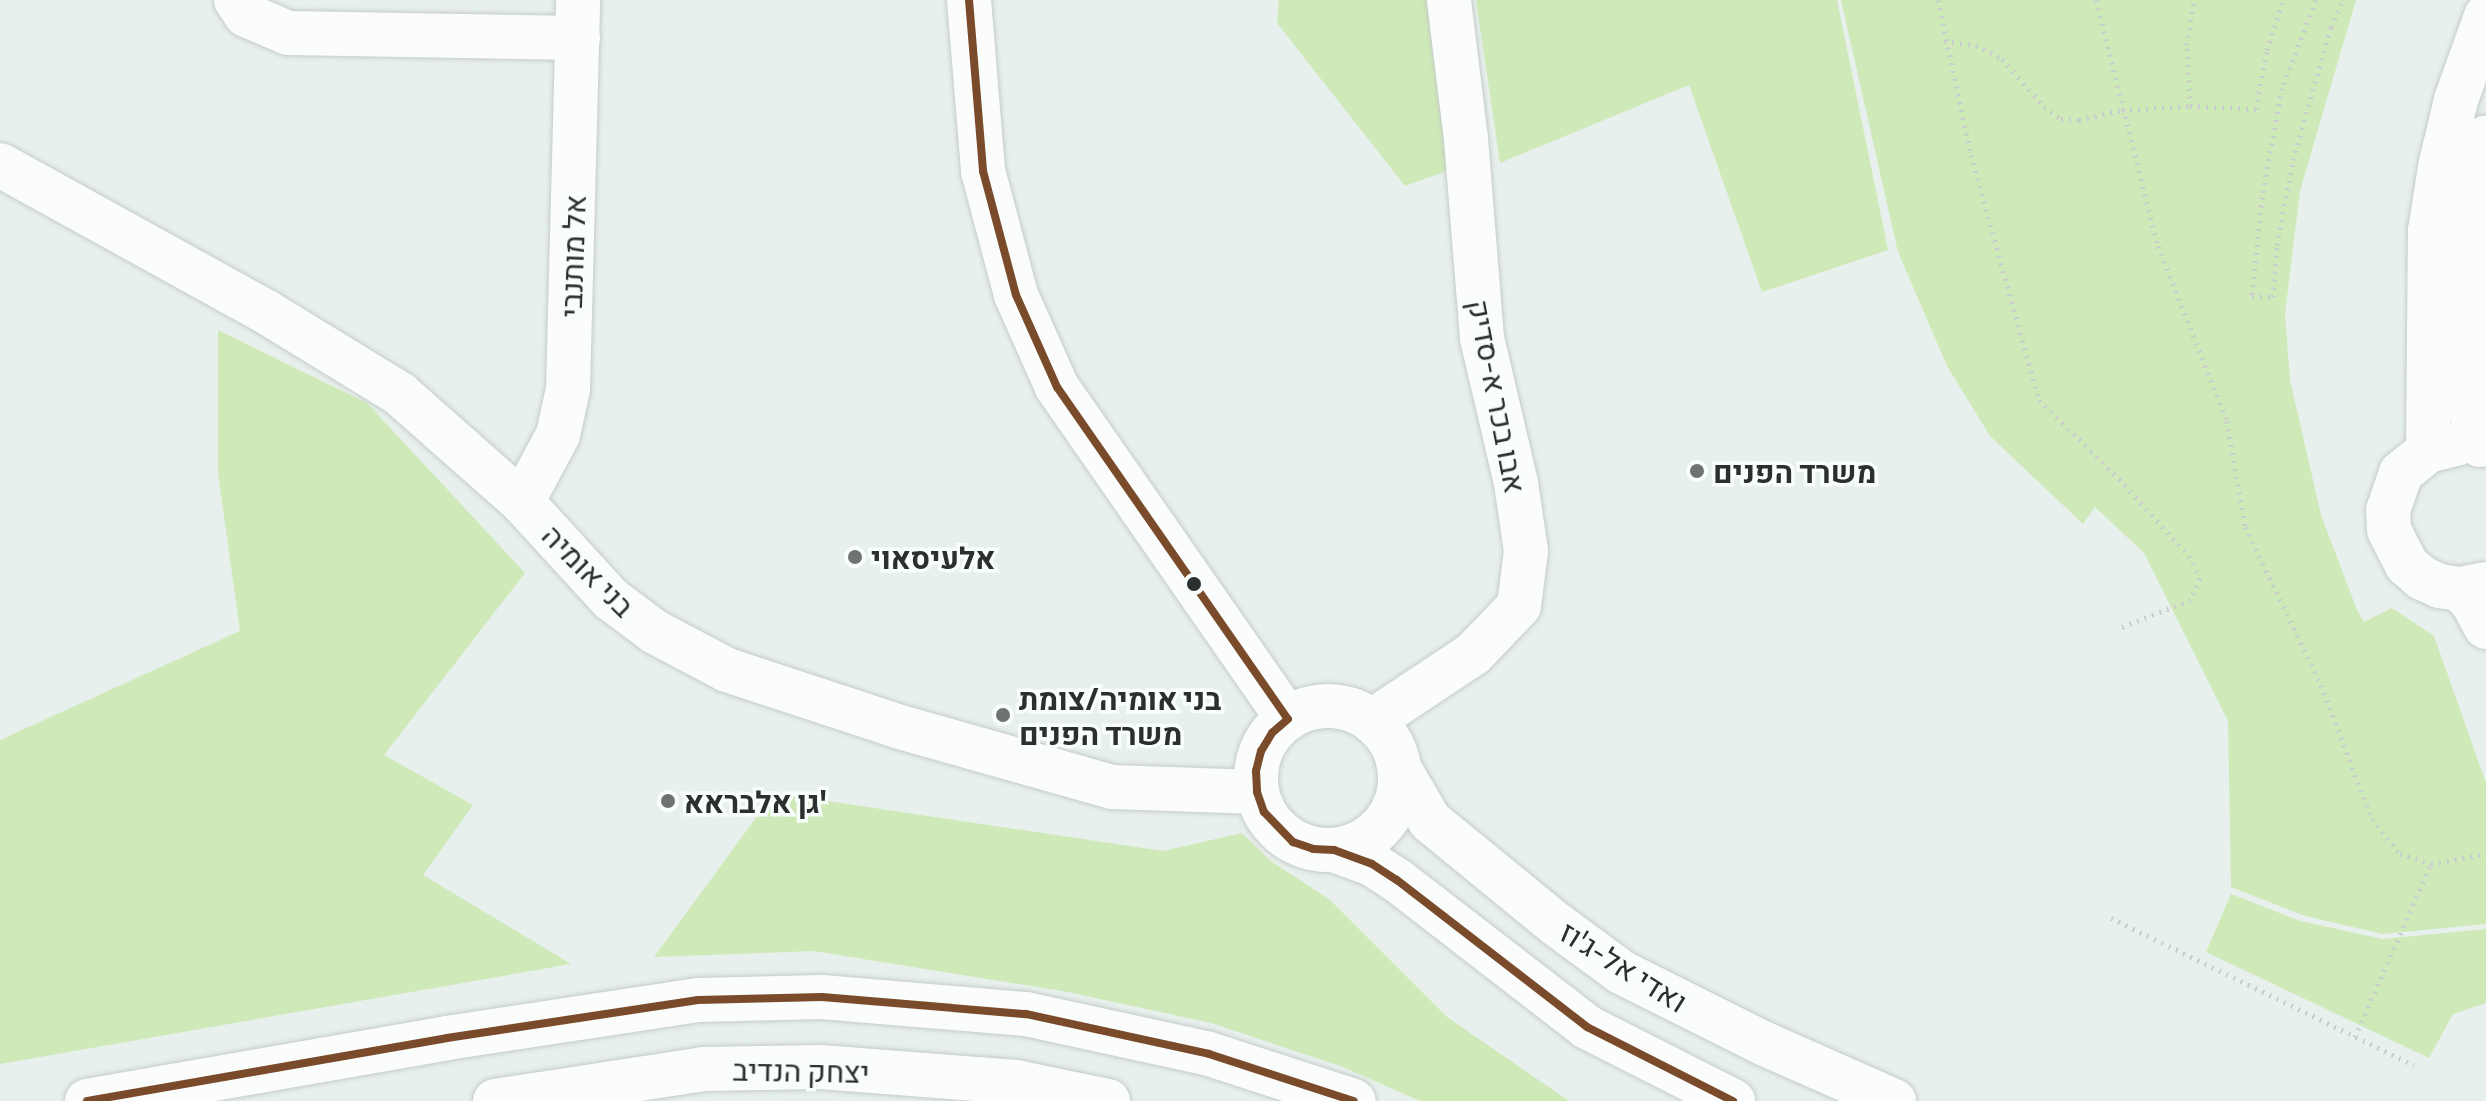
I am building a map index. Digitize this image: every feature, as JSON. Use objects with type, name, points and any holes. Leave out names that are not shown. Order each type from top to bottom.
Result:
[{"type":"main road","points":[[236,0],[246,15],[288,33],[578,19]]},
{"type":"main road","points":[[969,0],[983,171],[1016,295],[1057,387],[1288,719]]},
{"type":"main road","name":"אבו בכר א-סדיק","points":[[1372,721],[1473,654],[1519,606],[1526,551],[1516,483],[1482,338],[1466,139],[1449,0]]},
{"type":"main road","points":[[2428,451],[2430,231],[2440,167],[2456,100],[2486,16]]},
{"type":"main road","name":"אל מותנבי","points":[[522,502],[558,435],[568,389],[578,19]]},
{"type":"main road","points":[[2486,137],[2472,202],[2464,270],[2464,387],[2483,447],[2454,444],[2428,451],[2401,473],[2392,491],[2388,510],[2389,530],[2407,565],[2440,586],[2473,586],[2473,603],[2486,627]]},
{"type":"main road","name":"בני אומיה","points":[[0,165],[268,313],[400,394],[522,502],[611,599],[655,632],[727,670],[900,727],[1112,787],[1257,792]]},
{"type":"main road","points":[[1331,706],[1352,710],[1372,721],[1386,734],[1400,770],[1399,793],[1390,816],[1375,834],[1354,846],[1334,850],[1313,849],[1293,842],[1277,829],[1264,812],[1257,792],[1256,771],[1261,751],[1272,733],[1288,719],[1308,709],[1331,706]]},
{"type":"main road","name":"ואדי אל-ג'וז","points":[[1400,770],[1430,821],[1556,924],[1621,972],[1765,1044],[1894,1101]]},
{"type":"main road","points":[[1334,850],[1372,864],[1397,880],[1587,1027],[1733,1101]]},
{"type":"main road","points":[[87,1101],[683,1002],[822,997],[1026,1014],[1209,1054],[1354,1101]]},
{"type":"main road","name":"יצחק הנדיב","points":[[495,1101],[703,1069],[821,1067],[1016,1082],[1108,1101]]},
{"type":"path","points":[[1938,0],[1944,41],[2039,400],[2119,479],[2189,556],[2200,578],[2191,600],[2119,628]]},
{"type":"path","points":[[2096,0],[2158,246],[2227,421],[2245,527],[2321,685],[2372,819],[2400,854],[2431,864],[2486,854]]},
{"type":"path","points":[[2190,106],[2187,45],[2194,0]]},
{"type":"path","points":[[1944,41],[1976,45],[2002,59],[2044,107],[2061,119],[2079,120],[2122,110],[2190,106],[2256,109],[2267,50],[2283,0]]},
{"type":"path","points":[[2316,0],[2282,88],[2262,197],[2252,296],[2273,297],[2277,245],[2293,160],[2331,27],[2343,0]]},
{"type":"path","points":[[2355,1037],[2431,864]]},
{"type":"path","points":[[2111,918],[2414,1065]]},
{"type":"green space","points":[[1279,0],[1433,0],[1458,167],[1405,186],[1277,23]]},
{"type":"green space","points":[[1476,0],[1837,0],[1888,250],[1762,292],[1689,85],[1500,163]]},
{"type":"green space","points":[[1841,0],[2356,0],[2300,191],[2285,314],[2290,380],[2321,515],[2357,610],[2364,622],[2392,608],[2434,636],[2486,783],[2486,924],[2383,934],[2305,916],[2231,887],[2228,721],[2144,553],[2095,507],[2083,524],[1990,436],[1947,366],[1898,252]]},
{"type":"green space","points":[[218,330],[367,403],[525,573],[384,755],[473,805],[423,875],[571,964],[0,1064],[0,740],[240,631],[218,473]]},
{"type":"green space","points":[[774,793],[1163,851],[1242,833],[1272,862],[1329,899],[1447,1017],[1569,1101],[1420,1101],[1343,1067],[1211,1023],[1068,992],[814,951],[654,957]]},
{"type":"green space","points":[[2231,894],[2300,921],[2383,939],[2486,929],[2486,1003],[2453,1014],[2429,1058],[2206,952]]},
{"type":"transit line","points":[[969,0],[983,171],[1016,295],[1057,387],[1288,719],[1272,733],[1261,751],[1256,771],[1257,792],[1264,812],[1293,842],[1313,849],[1334,850],[1372,864],[1397,880],[1587,1027],[1733,1101]]},
{"type":"transit line","points":[[87,1101],[447,1038],[698,1000],[822,997],[1026,1014],[1209,1054],[1354,1101]]},
{"type":"place","name":"משרד הפנים","points":[[1697,471]]},
{"type":"place","name":"אלעיסאוי","points":[[855,557]]},
{"type":"place","name":"בני אומיה/צומת משרד הפנים","points":[[1003,715]]},
{"type":"place","name":"גן אלבראא'","points":[[668,801]]}]
